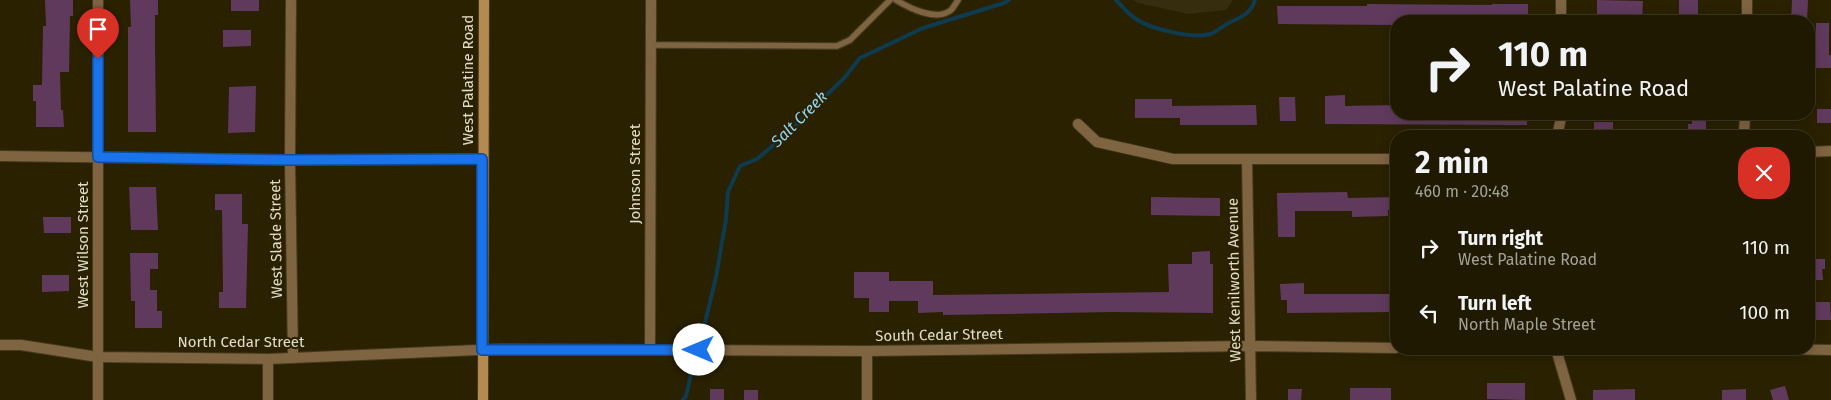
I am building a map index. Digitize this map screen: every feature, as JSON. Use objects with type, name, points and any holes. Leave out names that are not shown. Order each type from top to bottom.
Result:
[{"type":"main road","name":"West Palatine Road","points":[[483,400],[482,159],[484,0]]},
{"type":"street","name":"West Wilson Street","points":[[98,0],[98,400]]},
{"type":"street","name":"West Slade Street","points":[[291,0],[290,160],[293,357]]},
{"type":"street","name":"Johnson Street","points":[[650,349],[651,0]]},
{"type":"street","points":[[1560,0],[1561,15]]},
{"type":"street","points":[[1747,15],[1748,0]]},
{"type":"street","points":[[1078,124],[1097,142],[1174,159],[1390,159]]},
{"type":"street","points":[[1815,152],[1831,151]]},
{"type":"street","points":[[0,156],[290,160],[482,159]]},
{"type":"street","name":"West Kenilworth Avenue","points":[[1247,160],[1250,400]]},
{"type":"street","name":"North Cedar Street","points":[[0,345],[21,345],[98,357],[268,358],[482,350]]},
{"type":"street","name":"South Cedar Street","points":[[482,350],[867,351],[1250,346],[1390,348]]},
{"type":"street","points":[[1815,350],[1831,350]]},
{"type":"street","points":[[866,400],[867,351]]},
{"type":"street","points":[[1558,355],[1572,400]]},
{"type":"street","points":[[268,358],[268,400]]},
{"type":"lane","points":[[651,45],[836,46],[850,40],[890,0]]},
{"type":"lane","points":[[896,0],[910,9],[929,14],[941,14],[950,10],[958,0]]},
{"type":"shaded area","points":[[1133,0],[1233,0],[1226,10],[1188,14],[1138,3]]},
{"type":"building","points":[[45,0],[73,0],[73,16],[70,16],[69,72],[60,72],[61,110],[63,110],[64,127],[36,127],[36,101],[33,101],[33,85],[42,85],[43,26],[46,26]]},
{"type":"building","points":[[130,0],[158,0],[158,15],[155,15],[156,132],[128,132],[128,27],[131,27]]},
{"type":"building","points":[[231,0],[259,0],[259,11],[231,11]]},
{"type":"building","points":[[1597,0],[1643,1],[1642,15],[1597,15]]},
{"type":"building","points":[[1679,0],[1698,0],[1698,15],[1679,15]]},
{"type":"building","points":[[1792,0],[1808,0],[1807,15],[1791,15]]},
{"type":"building","points":[[1367,4],[1528,4],[1528,15],[1390,15],[1390,25],[1278,24],[1277,6],[1367,6]]},
{"type":"building","points":[[1816,23],[1829,23],[1831,68],[1815,68]]},
{"type":"building","points":[[223,30],[251,30],[251,46],[223,47]]},
{"type":"building","points":[[256,86],[255,132],[228,133],[229,87]]},
{"type":"building","points":[[1345,95],[1345,106],[1390,105],[1390,120],[1527,120],[1527,125],[1325,124],[1325,96]]},
{"type":"building","points":[[1279,97],[1295,97],[1296,121],[1280,121]]},
{"type":"building","points":[[1135,99],[1172,99],[1172,106],[1256,105],[1257,125],[1180,125],[1180,118],[1135,118]]},
{"type":"building","points":[[1817,109],[1831,109],[1831,123],[1817,123]]},
{"type":"building","points":[[1692,120],[1706,120],[1706,130],[1688,130],[1688,124],[1692,124]]},
{"type":"building","points":[[1594,122],[1613,122],[1613,130],[1594,130]]},
{"type":"building","points":[[129,187],[156,187],[158,230],[131,230]]},
{"type":"building","points":[[1347,192],[1348,198],[1390,197],[1390,210],[1388,210],[1388,216],[1352,217],[1352,211],[1295,211],[1295,237],[1278,237],[1277,193]]},
{"type":"building","points":[[215,194],[242,194],[242,224],[248,224],[246,308],[219,308],[219,292],[223,292],[222,210],[215,210]]},
{"type":"building","points":[[1151,197],[1220,198],[1220,216],[1151,215]]},
{"type":"building","points":[[43,217],[71,217],[71,233],[44,233]]},
{"type":"building","points":[[1210,251],[1210,264],[1213,264],[1213,313],[1112,312],[943,315],[943,312],[918,313],[918,301],[889,301],[889,312],[869,312],[869,298],[854,298],[854,272],[889,272],[889,281],[933,281],[933,295],[1169,292],[1168,264],[1192,264],[1192,252]]},
{"type":"building","points":[[130,253],[158,253],[158,269],[150,269],[150,290],[157,290],[157,311],[162,311],[162,328],[135,328],[135,301],[131,301]]},
{"type":"building","points":[[1815,259],[1825,259],[1825,269],[1822,269],[1823,280],[1815,280]]},
{"type":"building","points":[[42,275],[69,275],[69,291],[42,292]]},
{"type":"building","points":[[1304,283],[1304,294],[1390,294],[1390,312],[1287,313],[1287,300],[1281,300],[1280,284]]},
{"type":"building","points":[[1815,302],[1830,302],[1831,320],[1815,320]]},
{"type":"building","points":[[1487,383],[1525,383],[1525,400],[1487,399]]},
{"type":"building","points":[[1785,386],[1789,400],[1773,400],[1770,390]]},
{"type":"building","points":[[1350,388],[1391,388],[1391,400],[1350,400]]},
{"type":"building","points":[[710,389],[724,389],[724,400],[710,400]]},
{"type":"building","points":[[1288,389],[1302,389],[1301,400],[1288,400]]},
{"type":"building","points":[[1635,389],[1635,400],[1593,400],[1593,390]]},
{"type":"building","points":[[1746,389],[1746,400],[1722,400],[1722,390]]},
{"type":"building","points":[[744,390],[758,390],[758,400],[744,400]]},
{"type":"waterway","name":"Salt Creek","points":[[703,331],[716,277],[726,219],[728,192],[740,166],[757,159],[789,132],[845,77],[860,58],[923,28],[1009,0]]},
{"type":"waterway","name":"Salt Creek","points":[[1116,0],[1133,17],[1143,23],[1172,32],[1193,35],[1212,33],[1244,15],[1250,10],[1255,0]]},
{"type":"waterway","name":"Salt Creek","points":[[683,400],[686,396],[692,370]]},
{"type":"route","points":[[98,59],[98,157],[290,160],[482,159],[482,350],[699,350]]}]
